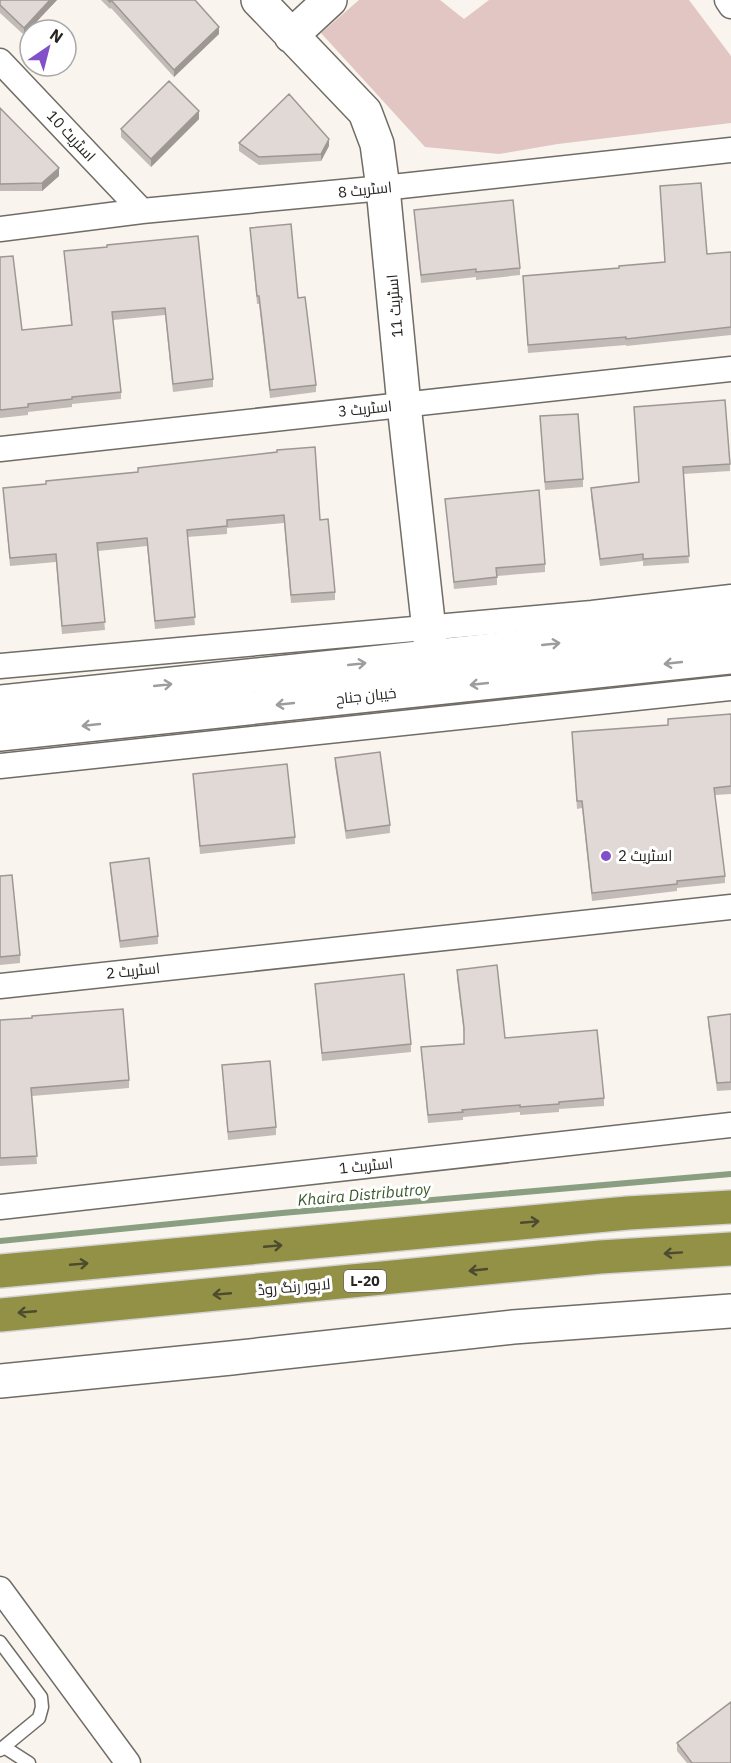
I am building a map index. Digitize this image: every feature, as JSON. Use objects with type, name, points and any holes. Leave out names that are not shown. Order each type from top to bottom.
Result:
[{"type":"highway","points":[[0,1271],[628,1214],[731,1207]]},
{"type":"highway","name":"لاہور رنگ روڈ","points":[[0,1315],[600,1257],[731,1249]]},
{"type":"street","name":"اسٹریٹ 11","points":[[258,0],[365,112],[377,144],[430,642]]},
{"type":"street","points":[[291,36],[330,0]]},
{"type":"street","points":[[727,0],[731,6]]},
{"type":"street","name":"اسٹریٹ 10","points":[[0,61],[142,211]]},
{"type":"street","name":"اسٹریٹ 8","points":[[0,229],[142,211],[383,188],[731,150]]},
{"type":"street","name":"اسٹریٹ 3","points":[[0,449],[731,369]]},
{"type":"street","points":[[0,702],[430,642],[592,613],[731,597]]},
{"type":"street","points":[[0,666],[731,625]]},
{"type":"street","name":"خیبان جناح","points":[[0,734],[731,657]]},
{"type":"street","points":[[0,766],[731,688]]},
{"type":"street","name":"اسٹریٹ 2","points":[[0,986],[731,907]]},
{"type":"street","name":"اسٹریٹ 1","points":[[0,1207],[731,1125]]},
{"type":"street","points":[[0,1381],[513,1327],[731,1311]]},
{"type":"street","points":[[0,1589],[128,1763]]},
{"type":"lane","points":[[2,1650],[40,1697],[42,1707],[39,1718],[2,1749],[29,1763]]},
{"type":"shaded area","points":[[359,0],[440,0],[464,19],[489,0],[689,0],[731,56],[731,123],[558,144],[499,154],[425,147],[321,33]]},
{"type":"building","points":[[0,0],[50,0],[33,18],[18,18],[18,22],[0,5]]},
{"type":"building","points":[[111,0],[195,0],[219,27],[174,70]]},
{"type":"building","points":[[169,81],[199,111],[151,159],[121,129]]},
{"type":"building","points":[[289,94],[329,139],[321,154],[259,157],[239,143]]},
{"type":"building","points":[[0,108],[59,168],[42,183],[0,184]]},
{"type":"building","points":[[701,183],[707,254],[731,252],[731,327],[626,339],[626,337],[528,345],[523,276],[665,262],[660,186]]},
{"type":"building","points":[[513,200],[520,268],[476,272],[476,269],[421,275],[414,210]]},
{"type":"building","points":[[291,224],[298,298],[305,297],[316,385],[270,390],[250,228]]},
{"type":"building","points":[[198,236],[213,379],[173,384],[165,308],[112,312],[121,392],[72,397],[72,399],[28,404],[28,407],[0,410],[0,257],[13,256],[22,330],[72,325],[64,251]]},
{"type":"building","points":[[725,400],[730,464],[683,467],[689,556],[643,559],[643,554],[600,559],[591,488],[639,482],[634,407]]},
{"type":"building","points":[[578,414],[583,479],[545,482],[540,416]]},
{"type":"building","points":[[315,447],[320,520],[328,519],[335,592],[291,595],[284,515],[227,520],[227,526],[187,530],[195,617],[155,621],[147,538],[97,543],[105,622],[62,626],[56,554],[10,558],[3,488],[46,484],[46,481],[138,472],[138,468]]},
{"type":"building","points":[[539,490],[545,564],[496,568],[497,577],[454,582],[445,499]]},
{"type":"building","points":[[731,714],[731,786],[714,788],[725,876],[677,881],[677,884],[592,893],[582,801],[577,801],[572,732],[668,725],[668,719]]},
{"type":"building","points":[[380,752],[390,825],[346,831],[335,758]]},
{"type":"building","points":[[287,764],[295,837],[200,846],[193,774]]},
{"type":"building","points":[[149,858],[158,936],[120,941],[110,863]]},
{"type":"building","points":[[12,875],[20,955],[0,957],[0,876]]},
{"type":"building","points":[[497,965],[505,1038],[597,1030],[604,1098],[428,1115],[421,1047],[464,1044],[457,970]]},
{"type":"building","points":[[404,974],[411,1044],[322,1053],[315,984]]},
{"type":"building","points":[[123,1009],[129,1080],[31,1088],[37,1156],[0,1158],[0,1020]]},
{"type":"building","points":[[731,1014],[731,1082],[717,1083],[708,1017]]},
{"type":"building","points":[[270,1061],[276,1127],[228,1132],[222,1065]]},
{"type":"building","points":[[731,1702],[731,1763],[692,1763],[677,1743]]},
{"type":"waterway","name":"Khaira Distributroy","points":[[0,1241],[282,1213],[731,1174]]},
{"type":"place","name":"اسٹریٹ 2","points":[[606,856]]}]
